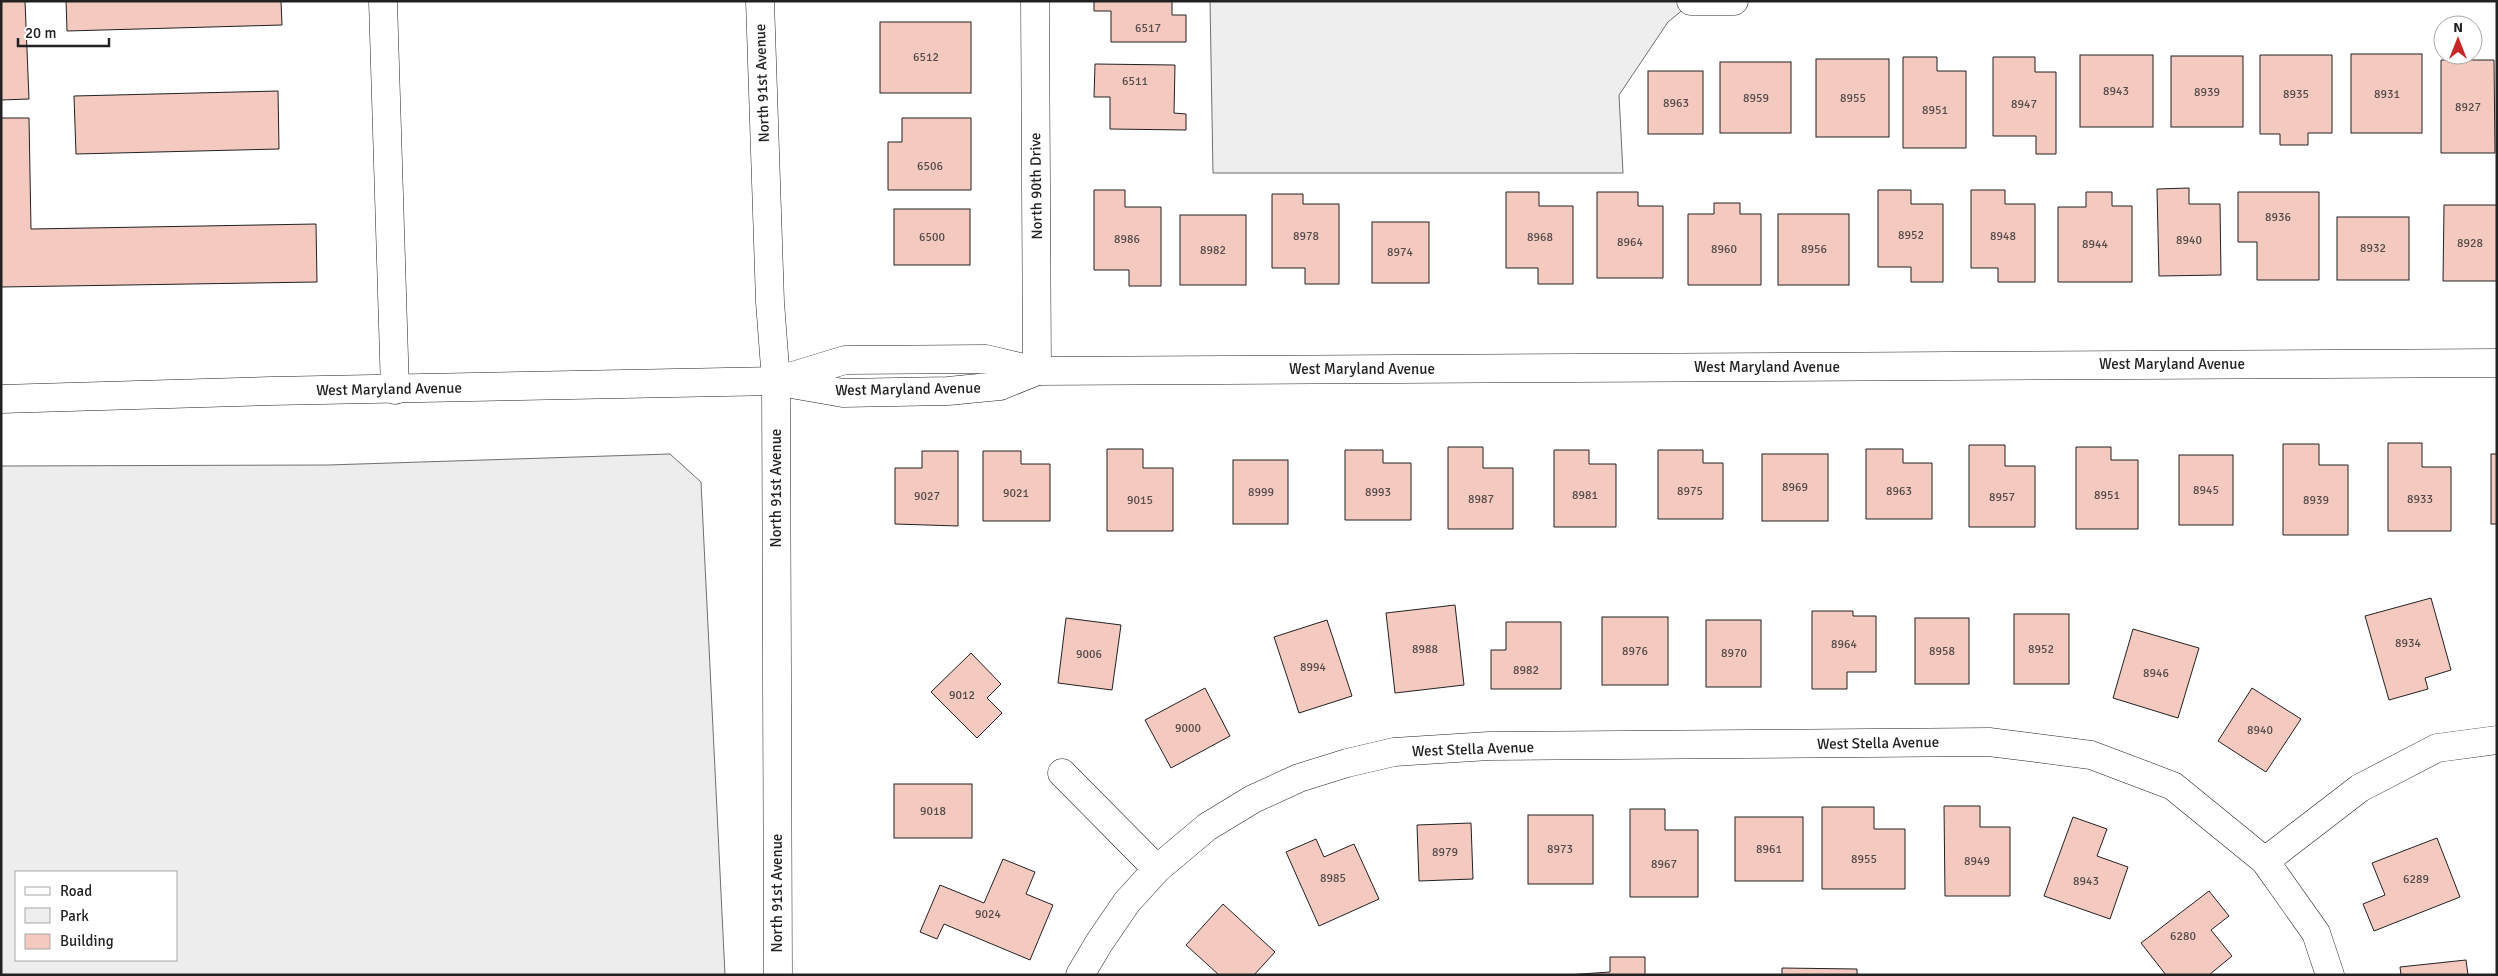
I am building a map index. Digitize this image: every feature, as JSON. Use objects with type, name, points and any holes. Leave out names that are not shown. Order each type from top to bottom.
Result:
[{"type":"street","points":[[383,1],[395,390]]},
{"type":"street","name":"North 91st Avenue","points":[[760,1],[770,302],[776,381],[778,975]]},
{"type":"street","name":"North 90th Drive","points":[[1035,1],[1037,371]]},
{"type":"street","points":[[1691,2],[1734,1]]},
{"type":"street","name":"West Maryland Avenue","points":[[1,399],[271,391],[776,381],[843,393],[948,391],[1000,386],[1037,371],[2497,363]]},
{"type":"street","points":[[2266,861],[2360,788],[2437,748],[2497,740]]},
{"type":"street","name":"West Stella Avenue","points":[[1157,869],[1207,827],[1253,799],[1299,778],[1346,763],[1394,752],[1489,746],[1989,742],[2091,755],[2173,786],[2266,861],[2316,933],[2330,975]]},
{"type":"street","points":[[1062,773],[1157,869],[1127,902],[1080,975]]},
{"type":"green space","points":[[1210,1],[1690,1],[1691,3],[1668,22],[1619,95],[1623,173],[1213,173]]},
{"type":"shaded area","points":[[670,454],[701,482],[725,975],[1,975],[1,466],[328,465]]},
{"type":"building","points":[[1,1],[25,1],[29,99],[1,100]]},
{"type":"building","points":[[66,1],[281,1],[282,25],[67,31]]},
{"type":"building","points":[[1094,1],[1172,1],[1172,15],[1186,15],[1186,42],[1111,42],[1111,11],[1094,11]]},
{"type":"building","points":[[880,22],[971,22],[971,93],[880,93]]},
{"type":"building","points":[[2351,54],[2422,54],[2422,133],[2351,133]]},
{"type":"building","points":[[2080,55],[2153,55],[2153,127],[2080,127]]},
{"type":"building","points":[[2260,55],[2332,55],[2332,133],[2308,133],[2308,145],[2280,145],[2280,134],[2260,134]]},
{"type":"building","points":[[2171,56],[2243,56],[2243,127],[2171,127]]},
{"type":"building","points":[[1903,57],[1937,57],[1937,71],[1966,71],[1966,148],[1903,148]]},
{"type":"building","points":[[1993,57],[2035,57],[2035,72],[2056,72],[2056,154],[2036,154],[2036,136],[1993,136]]},
{"type":"building","points":[[1816,59],[1889,59],[1889,137],[1816,137]]},
{"type":"building","points":[[2483,60],[2494,60],[2495,153],[2441,153],[2441,65],[2483,65]]},
{"type":"building","points":[[1720,62],[1791,62],[1791,133],[1720,133]]},
{"type":"building","points":[[1095,64],[1175,65],[1174,113],[1186,114],[1186,130],[1110,129],[1110,97],[1094,97]]},
{"type":"building","points":[[1648,71],[1703,71],[1703,134],[1648,134]]},
{"type":"building","points":[[278,91],[279,149],[76,154],[74,96]]},
{"type":"building","points":[[1,118],[29,118],[31,229],[316,224],[317,282],[1,287]]},
{"type":"building","points":[[902,118],[971,118],[971,190],[888,190],[888,142],[902,142]]},
{"type":"building","points":[[2189,188],[2189,204],[2220,204],[2221,275],[2159,276],[2157,189]]},
{"type":"building","points":[[1094,190],[1125,190],[1125,207],[1161,207],[1161,286],[1129,286],[1129,270],[1094,270]]},
{"type":"building","points":[[1878,190],[1911,190],[1911,204],[1943,204],[1943,282],[1911,282],[1911,267],[1878,267]]},
{"type":"building","points":[[1971,190],[2005,190],[2005,204],[2035,204],[2035,282],[1998,282],[1998,268],[1971,268]]},
{"type":"building","points":[[1506,192],[1539,192],[1539,206],[1573,206],[1573,284],[1538,284],[1538,268],[1506,268]]},
{"type":"building","points":[[1597,192],[1638,192],[1638,206],[1663,206],[1663,278],[1597,278]]},
{"type":"building","points":[[2086,192],[2112,192],[2112,206],[2132,206],[2132,282],[2058,282],[2058,207],[2086,207]]},
{"type":"building","points":[[2238,192],[2319,192],[2319,280],[2257,280],[2257,242],[2238,242]]},
{"type":"building","points":[[1272,194],[1303,194],[1303,204],[1339,204],[1339,284],[1305,284],[1305,268],[1272,268]]},
{"type":"building","points":[[1714,203],[1740,203],[1740,214],[1761,214],[1761,285],[1688,285],[1688,214],[1714,214]]},
{"type":"building","points":[[2444,205],[2497,205],[2497,281],[2443,281]]},
{"type":"building","points":[[894,209],[970,209],[970,265],[894,265]]},
{"type":"building","points":[[1778,214],[1849,214],[1849,285],[1778,285]]},
{"type":"building","points":[[1180,215],[1246,215],[1246,285],[1180,285]]},
{"type":"building","points":[[2337,217],[2409,217],[2409,280],[2337,280]]},
{"type":"building","points":[[1372,222],[1429,222],[1429,283],[1372,283]]},
{"type":"building","points":[[2388,443],[2422,443],[2422,467],[2451,467],[2451,531],[2388,531]]},
{"type":"building","points":[[2283,444],[2319,444],[2319,465],[2348,465],[2348,535],[2283,535]]},
{"type":"building","points":[[1969,445],[2005,445],[2005,466],[2035,466],[2035,527],[1969,527]]},
{"type":"building","points":[[1448,447],[1483,447],[1483,468],[1513,468],[1513,529],[1448,529]]},
{"type":"building","points":[[2076,447],[2111,447],[2111,460],[2138,460],[2138,529],[2076,529]]},
{"type":"building","points":[[1107,449],[1143,449],[1143,468],[1173,468],[1173,531],[1107,531]]},
{"type":"building","points":[[1866,449],[1903,449],[1903,463],[1932,463],[1932,519],[1866,519]]},
{"type":"building","points":[[1345,450],[1383,450],[1383,463],[1411,463],[1411,520],[1345,520]]},
{"type":"building","points":[[1554,450],[1589,450],[1589,464],[1616,464],[1616,527],[1554,527]]},
{"type":"building","points":[[1658,450],[1703,450],[1703,463],[1723,463],[1723,519],[1658,519]]},
{"type":"building","points":[[922,451],[958,451],[958,526],[895,524],[895,468],[922,468]]},
{"type":"building","points":[[983,451],[1021,451],[1021,464],[1050,464],[1050,521],[983,521]]},
{"type":"building","points":[[1762,454],[1828,454],[1828,521],[1762,521]]},
{"type":"building","points":[[2491,454],[2497,454],[2497,524],[2491,524]]},
{"type":"building","points":[[2179,455],[2233,455],[2233,525],[2179,525]]},
{"type":"building","points":[[1233,460],[1288,460],[1288,524],[1233,524]]},
{"type":"building","points":[[2431,598],[2451,670],[2425,678],[2428,689],[2389,700],[2365,616]]},
{"type":"building","points":[[1455,605],[1464,685],[1395,693],[1386,613]]},
{"type":"building","points":[[1812,611],[1853,611],[1853,616],[1876,616],[1876,672],[1847,672],[1847,689],[1812,689]]},
{"type":"building","points":[[2014,614],[2069,614],[2069,684],[2014,684]]},
{"type":"building","points":[[1602,617],[1668,617],[1668,685],[1602,685]]},
{"type":"building","points":[[1066,618],[1121,625],[1112,690],[1058,683]]},
{"type":"building","points":[[1915,618],[1969,618],[1969,684],[1915,684]]},
{"type":"building","points":[[1327,620],[1352,696],[1299,713],[1274,637]]},
{"type":"building","points":[[1706,620],[1761,620],[1761,687],[1706,687]]},
{"type":"building","points":[[1506,622],[1561,622],[1561,689],[1491,689],[1491,650],[1506,650]]},
{"type":"building","points":[[2133,629],[2199,648],[2178,718],[2113,698]]},
{"type":"building","points":[[971,653],[1001,684],[987,698],[1002,713],[977,738],[931,692]]},
{"type":"building","points":[[1205,688],[1230,736],[1171,768],[1145,720]]},
{"type":"building","points":[[2252,688],[2301,719],[2266,772],[2218,741]]},
{"type":"building","points":[[894,784],[972,784],[972,838],[894,838]]},
{"type":"building","points":[[1944,806],[1980,806],[1980,827],[2010,827],[2010,896],[1945,896]]},
{"type":"building","points":[[1822,807],[1874,807],[1874,829],[1905,829],[1905,889],[1822,889]]},
{"type":"building","points":[[1630,809],[1665,809],[1665,830],[1698,830],[1698,897],[1630,897]]},
{"type":"building","points":[[1528,815],[1593,815],[1593,884],[1528,884]]},
{"type":"building","points":[[1735,817],[1803,817],[1803,881],[1735,881]]},
{"type":"building","points":[[2073,817],[2107,829],[2097,856],[2128,867],[2110,919],[2044,896]]},
{"type":"building","points":[[1471,823],[1473,879],[1419,881],[1417,825]]},
{"type":"building","points":[[2437,838],[2460,897],[2374,931],[2363,904],[2385,895],[2372,863]]},
{"type":"building","points":[[1316,839],[1324,857],[1354,844],[1379,899],[1319,926],[1286,852]]},
{"type":"building","points":[[1003,859],[1035,872],[1026,894],[1053,905],[1030,960],[944,924],[937,939],[920,932],[940,885],[984,903]]},
{"type":"building","points":[[2209,891],[2229,916],[2211,930],[2232,956],[2209,975],[2166,975],[2141,943]]},
{"type":"building","points":[[1223,904],[1275,952],[1254,975],[1219,975],[1186,945]]},
{"type":"building","points":[[1610,957],[1645,957],[1645,975],[1566,975],[1610,972]]},
{"type":"building","points":[[2466,960],[2468,975],[2401,975],[2400,967]]},
{"type":"building","points":[[1782,968],[1857,969],[1857,975],[1782,975]]}]
